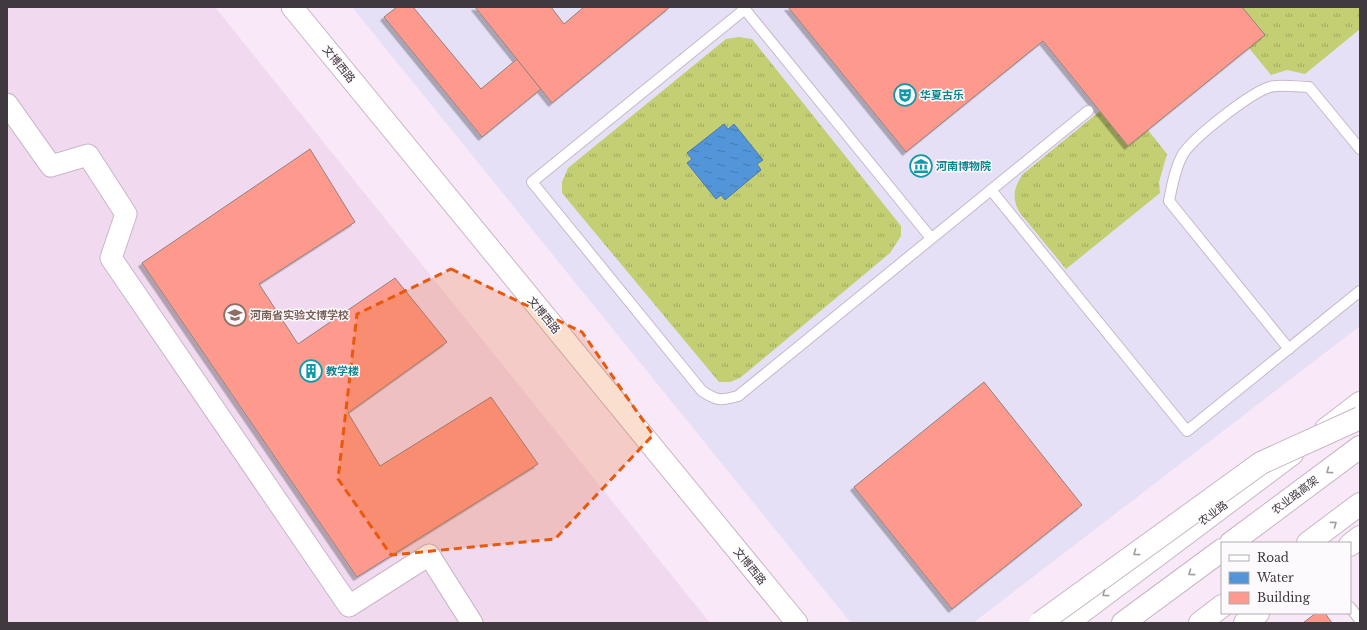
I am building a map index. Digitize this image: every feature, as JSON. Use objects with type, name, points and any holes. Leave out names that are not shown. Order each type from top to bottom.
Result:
[{"type":"main road","name":"农业路","points":[[1067,623],[1360,403]]},
{"type":"main road","points":[[1040,623],[1261,463],[1360,418]]},
{"type":"main road","name":"农业路高架","points":[[1232,542],[1360,447]]},
{"type":"main road","points":[[1309,542],[1360,504]]},
{"type":"main road","points":[[1351,544],[1360,537]]},
{"type":"main road","points":[[1123,623],[1221,551]]},
{"type":"main road","points":[[1200,623],[1221,607]]},
{"type":"main road","points":[[1245,623],[1257,614]]},
{"type":"street","name":"文博西路","points":[[292,7],[797,623]]},
{"type":"street","points":[[7,104],[50,166],[88,155],[126,214],[111,258],[349,606],[429,555],[472,623]]},
{"type":"lane","points":[[931,238],[744,8],[532,182],[702,391],[714,399],[724,400],[738,396],[1088,111]]},
{"type":"lane","points":[[1289,349],[1169,201],[1174,178],[1182,156],[1191,144],[1249,97],[1270,87],[1309,87],[1360,149]]},
{"type":"lane","points":[[991,190],[1187,431],[1360,291]]},
{"type":"lane","points":[[1351,608],[1360,620]]},
{"type":"highlighted area","points":[[451,269],[582,332],[653,435],[555,539],[391,555],[338,479],[357,314]]},
{"type":"shaded area","name":"河南省实验文博学校","points":[[7,7],[215,7],[710,623],[7,623]]},
{"type":"shaded area","name":"河南博物院","points":[[352,7],[1360,7],[1360,326],[973,623],[851,623]]},
{"type":"green space","points":[[1242,7],[1360,7],[1360,29],[1305,74],[1287,70],[1271,75],[1249,48]]},
{"type":"green space","points":[[739,37],[752,39],[901,226],[901,236],[890,253],[740,378],[730,382],[719,382],[562,193],[562,182],[568,168],[726,39]],"holes":[[[734,124],[761,170],[716,198],[687,163],[692,159],[687,153]]]},
{"type":"green space","points":[[1100,111],[1128,146],[1148,130],[1167,154],[1159,182],[1160,193],[1066,269],[1017,208],[1015,193],[1017,183],[1023,174]]},
{"type":"water","points":[[724,124],[728,129],[734,124],[763,160],[757,164],[761,170],[725,200],[721,195],[716,199],[687,163],[692,159],[687,153]]},
{"type":"building","points":[[397,7],[413,7],[481,89],[517,59],[541,89],[482,137],[384,17]]},
{"type":"building","points":[[475,7],[551,7],[564,24],[584,7],[670,7],[552,103]]},
{"type":"building","points":[[788,7],[1242,7],[1265,35],[1128,146],[1043,41],[906,152]]},
{"type":"building","name":"教学楼","points":[[310,149],[355,222],[259,284],[298,344],[395,278],[447,342],[348,413],[380,466],[491,397],[538,464],[357,577],[142,263]]},
{"type":"building","points":[[984,382],[1082,505],[952,609],[854,487]]},
{"type":"building","points":[[1315,614],[1326,614],[1332,623],[1303,623]]},
{"type":"place","name":"华夏古乐","points":[[905,95]]},
{"type":"place","name":"河南博物院","points":[[921,166]]},
{"type":"place","name":"河南省实验文博学校","points":[[235,315]]},
{"type":"place","name":"教学楼","points":[[311,371]]}]
